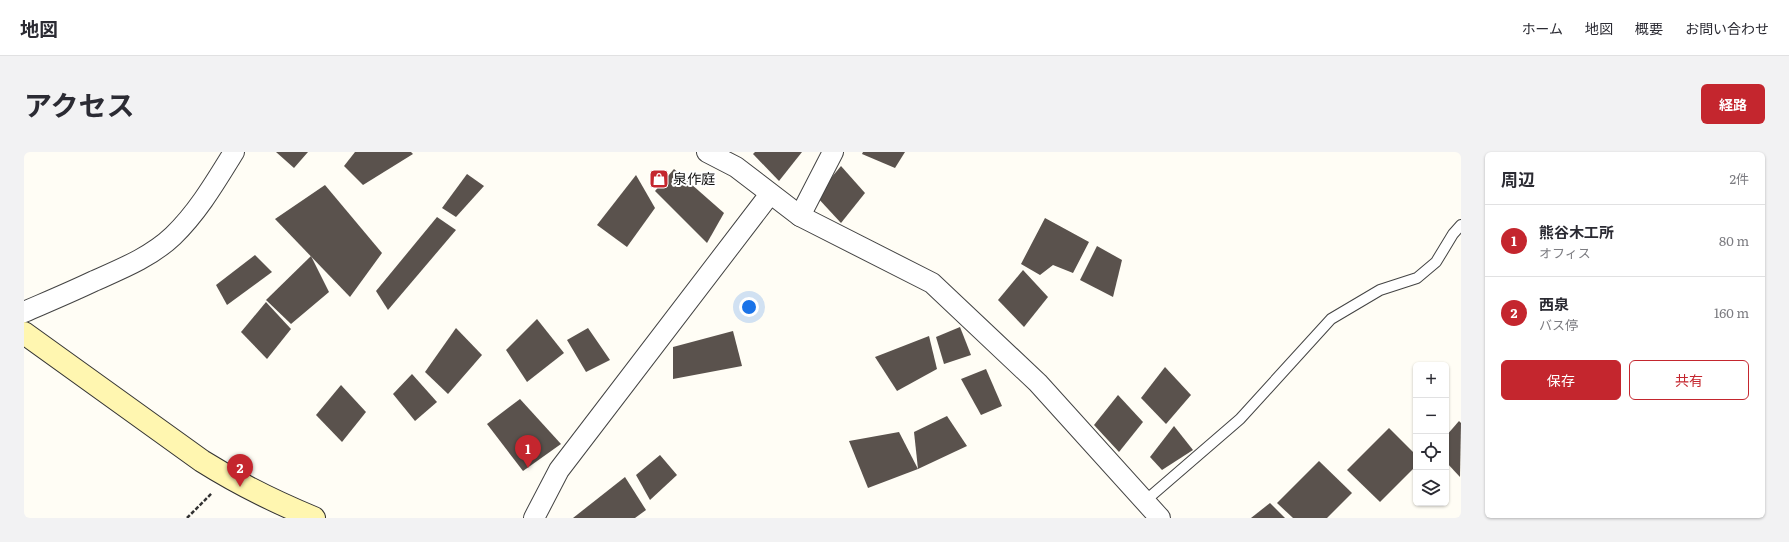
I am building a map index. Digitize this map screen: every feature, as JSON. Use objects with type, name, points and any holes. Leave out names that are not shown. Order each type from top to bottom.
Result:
[{"type":"street","points":[[24,312],[127,267],[154,251],[173,236],[207,194],[234,152]]},
{"type":"street","points":[[707,152],[736,167],[800,216],[932,283],[1038,383],[1160,518]]},
{"type":"street","points":[[800,216],[833,152]]},
{"type":"street","points":[[534,518],[559,470],[770,194]]},
{"type":"street","points":[[24,333],[202,461],[229,478],[279,504],[314,518]]},
{"type":"lane","points":[[1145,502],[1240,419],[1331,319],[1380,290],[1418,278],[1436,262],[1452,234],[1461,226]]},
{"type":"path","points":[[187,518],[229,478]]},
{"type":"building","points":[[276,152],[308,152],[294,168]]},
{"type":"building","points":[[355,152],[411,152],[413,154],[363,185],[344,166]]},
{"type":"building","points":[[755,152],[802,152],[779,181],[753,154]]},
{"type":"building","points":[[863,152],[905,152],[895,168],[862,154]]},
{"type":"building","points":[[841,166],[865,193],[841,223],[816,196]]},
{"type":"building","points":[[674,169],[724,213],[707,243],[655,191]]},
{"type":"building","points":[[467,174],[484,186],[456,217],[442,208]]},
{"type":"building","points":[[636,175],[655,208],[627,247],[597,225]]},
{"type":"building","points":[[325,185],[382,253],[350,297],[275,219]]},
{"type":"building","points":[[437,217],[456,230],[388,310],[376,291]]},
{"type":"building","points":[[1045,218],[1089,242],[1073,273],[1053,265],[1040,275],[1021,264]]},
{"type":"building","points":[[1097,246],[1122,260],[1113,297],[1080,280]]},
{"type":"building","points":[[255,255],[272,272],[227,305],[216,285]]},
{"type":"building","points":[[311,256],[329,292],[291,324],[266,300]]},
{"type":"building","points":[[1023,270],[1048,297],[1024,327],[998,300]]},
{"type":"building","points":[[266,302],[291,329],[267,359],[241,332]]},
{"type":"building","points":[[537,319],[564,353],[527,382],[506,350]]},
{"type":"building","points":[[960,327],[971,355],[944,364],[936,337]]},
{"type":"building","points":[[456,328],[482,355],[448,394],[425,372]]},
{"type":"building","points":[[588,328],[610,360],[586,372],[567,340]]},
{"type":"building","points":[[733,331],[742,366],[673,379],[673,347]]},
{"type":"building","points":[[929,336],[937,369],[897,391],[875,357]]},
{"type":"building","points":[[1165,367],[1191,395],[1166,424],[1141,398]]},
{"type":"building","points":[[986,369],[1002,406],[981,415],[961,379]]},
{"type":"building","points":[[412,374],[437,402],[415,421],[393,394]]},
{"type":"building","points":[[341,385],[366,412],[342,442],[316,415]]},
{"type":"building","points":[[1118,395],[1143,422],[1119,452],[1094,425]]},
{"type":"building","points":[[520,399],[561,444],[523,471],[487,424]]},
{"type":"building","points":[[947,416],[967,446],[918,469],[914,432]]},
{"type":"building","points":[[1459,421],[1461,423],[1460,477],[1449,465],[1449,433]]},
{"type":"building","points":[[1174,426],[1193,450],[1162,470],[1150,457]]},
{"type":"building","points":[[1389,428],[1413,452],[1413,469],[1380,502],[1347,470]]},
{"type":"building","points":[[899,432],[918,469],[868,488],[849,441]]},
{"type":"building","points":[[660,455],[677,475],[650,500],[636,475]]},
{"type":"building","points":[[1319,461],[1352,493],[1327,518],[1293,518],[1277,503]]},
{"type":"building","points":[[625,477],[646,510],[635,518],[573,518]]},
{"type":"building","points":[[1270,503],[1285,518],[1251,518]]},
{"type":"place","name":"泉作庭","points":[[659,179]]},
{"type":"place","name":"熊谷木工所","points":[[528,468]]},
{"type":"place","name":"西泉","points":[[240,487]]}]
